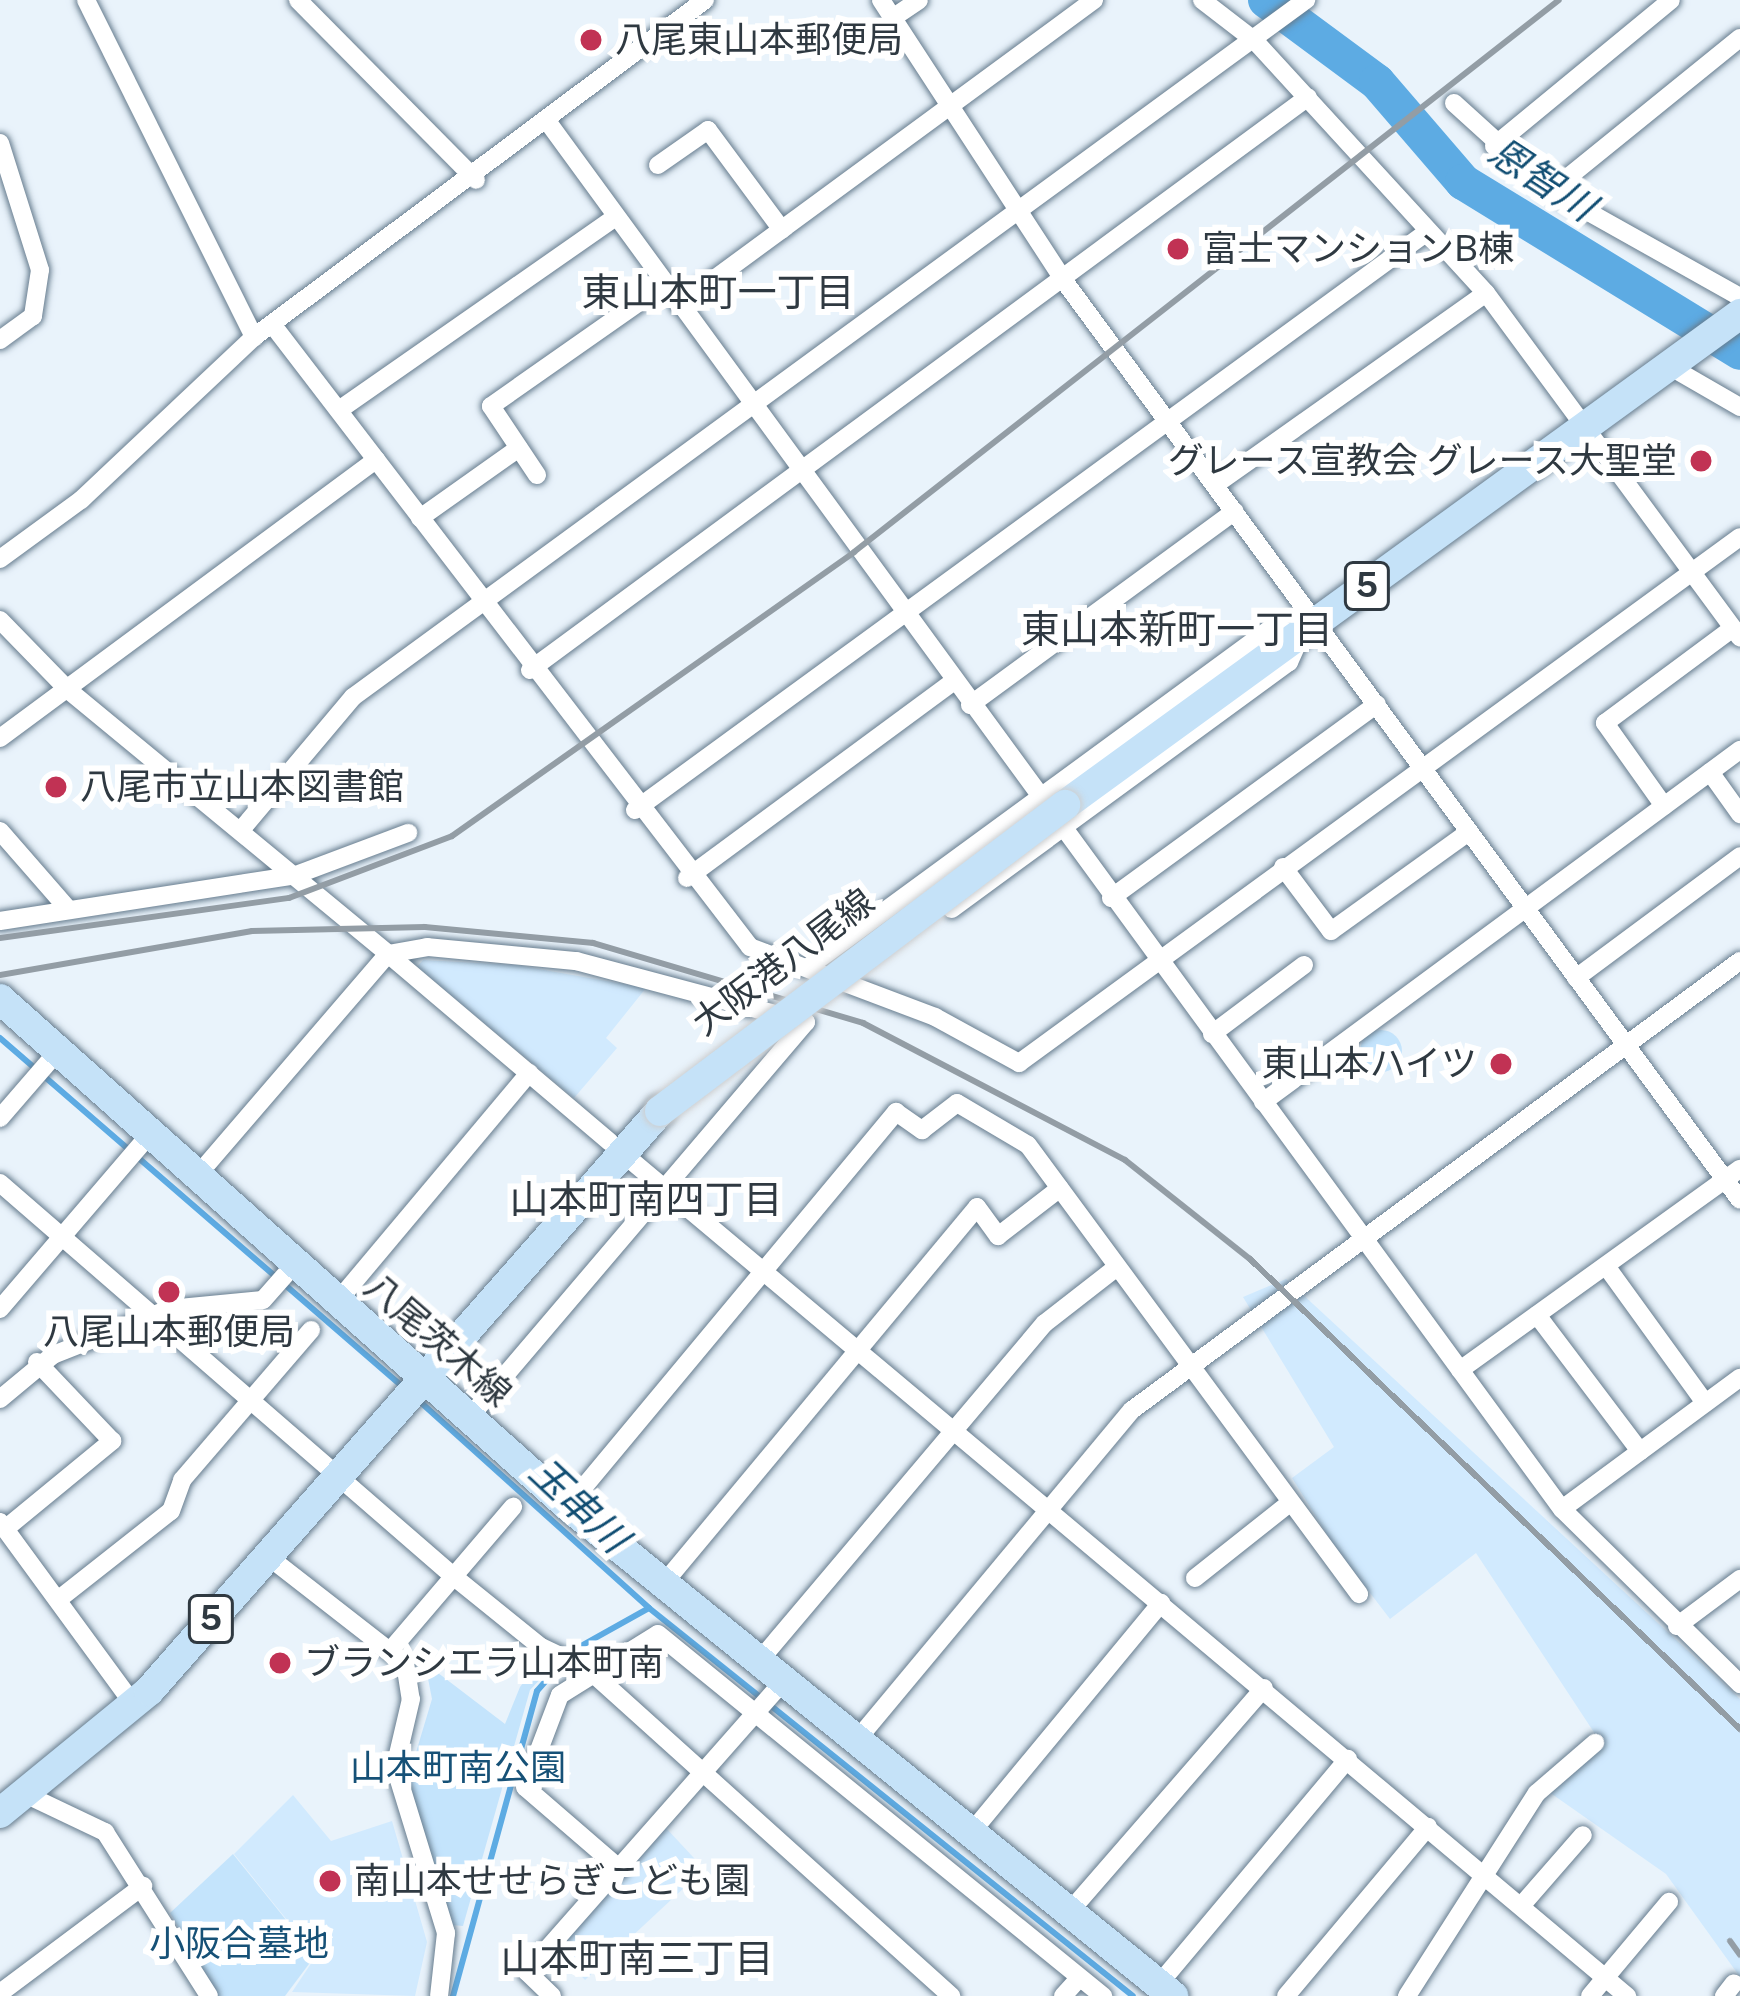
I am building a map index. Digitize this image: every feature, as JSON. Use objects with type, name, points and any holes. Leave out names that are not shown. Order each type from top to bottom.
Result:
[{"type":"main road","name":"大阪港八尾線","points":[[12,1803],[134,1705],[660,1111],[1055,812],[1740,314]]},
{"type":"main road","name":"八尾茨木線","points":[[1,1000],[290,1269],[337,1302],[414,1389],[468,1419],[664,1583],[768,1692],[856,1741],[1166,1990]]},
{"type":"street","points":[[86,0],[254,337]]},
{"type":"street","points":[[298,0],[476,180]]},
{"type":"street","points":[[0,560],[82,500],[254,337],[550,125],[705,0]]},
{"type":"street","points":[[881,0],[1062,278],[1235,511],[1310,627],[1377,704],[1576,979],[1733,1174],[1740,1200]]},
{"type":"street","points":[[894,17],[919,0]]},
{"type":"street","points":[[679,305],[1094,0]]},
{"type":"street","points":[[1202,0],[1259,36],[1423,235],[1486,293],[1737,633],[1605,723],[1664,806]]},
{"type":"street","points":[[241,830],[353,697],[1306,0]]},
{"type":"street","points":[[1494,146],[1671,0]]},
{"type":"street","points":[[1551,191],[1740,38]]},
{"type":"street","points":[[530,670],[1308,97]]},
{"type":"street","points":[[1454,103],[1494,146],[1551,191],[1740,298]]},
{"type":"street","points":[[550,125],[795,472],[1055,812],[1156,960],[1562,1509],[1740,1684]]},
{"type":"street","points":[[658,165],[708,130],[782,230]]},
{"type":"street","points":[[0,143],[40,270],[33,316],[0,340]]},
{"type":"street","points":[[339,410],[616,217]]},
{"type":"street","points":[[635,810],[1423,235]]},
{"type":"street","points":[[537,475],[491,406],[664,285]]},
{"type":"street","points":[[1215,485],[1486,293]]},
{"type":"street","points":[[272,324],[485,602],[530,670],[687,878],[750,947],[812,964],[1019,1063],[1740,537]]},
{"type":"street","points":[[1669,366],[1740,407]]},
{"type":"street","points":[[420,518],[519,448]]},
{"type":"street","points":[[0,738],[376,460]]},
{"type":"street","points":[[970,705],[1235,511]]},
{"type":"street","points":[[0,620],[67,689],[296,875],[610,1142]]},
{"type":"street","points":[[687,878],[953,682]]},
{"type":"street","points":[[1111,898],[1377,704]]},
{"type":"street","points":[[1263,1102],[1740,750]]},
{"type":"street","points":[[1710,772],[1740,814]]},
{"type":"street","points":[[812,964],[1055,812]]},
{"type":"street","points":[[850,981],[1055,812]]},
{"type":"street","points":[[0,831],[68,909]]},
{"type":"street","points":[[0,921],[296,875],[408,832]]},
{"type":"street","points":[[1283,867],[1331,931],[1469,832]]},
{"type":"street","points":[[1576,979],[1740,856]]},
{"type":"street","points":[[196,1177],[388,954],[427,946],[576,961],[806,1022],[468,1419]]},
{"type":"street","points":[[856,1741],[1132,1410],[1740,961]]},
{"type":"street","points":[[1212,1034],[1304,965]]},
{"type":"street","points":[[0,1118],[58,1051]]},
{"type":"street","points":[[337,1302],[529,1073]]},
{"type":"street","points":[[568,1506],[896,1112],[922,1130],[957,1103],[1028,1145],[1359,1594]]},
{"type":"street","points":[[0,1310],[149,1135]]},
{"type":"street","points":[[633,1162],[1627,1996]]},
{"type":"street","points":[[1460,1370],[1733,1174]]},
{"type":"street","points":[[0,1183],[453,1576],[541,1647],[588,1669],[708,1771],[951,1996]]},
{"type":"street","points":[[664,1583],[977,1207],[998,1236],[1060,1188]]},
{"type":"street","points":[[1606,1266],[1705,1403]]},
{"type":"street","points":[[552,1996],[527,1972],[708,1771],[955,1429],[1045,1323],[1117,1267]]},
{"type":"street","points":[[0,1399],[38,1362],[154,1315],[271,1291],[290,1269]]},
{"type":"street","points":[[1537,1315],[1640,1451]]},
{"type":"street","points":[[59,1599],[171,1511],[182,1480],[311,1330]]},
{"type":"street","points":[[38,1362],[112,1441],[3,1525],[134,1705]]},
{"type":"street","points":[[1562,1509],[1740,1378]]},
{"type":"street","points":[[1195,1579],[1291,1502]]},
{"type":"street","points":[[395,1646],[513,1507]]},
{"type":"street","points":[[266,1554],[395,1646],[411,1699],[395,1767],[446,1934],[440,1996]]},
{"type":"street","points":[[1677,1626],[1740,1579]]},
{"type":"street","points":[[970,1834],[1161,1603]]},
{"type":"street","points":[[620,1869],[525,1787],[548,1713],[588,1669],[658,1634],[768,1692],[1103,1996]]},
{"type":"street","points":[[1071,1910],[1264,1688]]},
{"type":"street","points":[[1407,1996],[1544,1783],[1595,1743]]},
{"type":"street","points":[[1166,1990],[1348,1760]]},
{"type":"street","points":[[12,1803],[94,1822],[143,1886],[209,1996]]},
{"type":"street","points":[[1286,1996],[1428,1827]]},
{"type":"street","points":[[1521,1906],[1583,1835]]},
{"type":"street","points":[[0,1994],[143,1886]]},
{"type":"street","points":[[1590,1996],[1669,1902]]},
{"type":"street","points":[[1063,1996],[1079,1978]]},
{"type":"shaded area","points":[[423,960],[516,965],[646,988],[606,1038],[617,1048],[574,1098],[417,967]]},
{"type":"shaded area","points":[[1286,1279],[1740,1699],[1740,1977],[1666,1874],[1549,1792],[1601,1743],[1476,1553],[1390,1619],[1335,1547],[1292,1478],[1334,1447],[1243,1297]]},
{"type":"shaded area","name":"南山本せせらぎこども園","points":[[293,1795],[331,1841],[392,1821],[427,1942],[415,1996],[292,1992],[316,1956],[234,1854]]},
{"type":"shaded area","points":[[666,1828],[704,1869],[585,1980],[547,1939]]},
{"type":"green space","points":[[1381,1030],[1396,1036],[1402,1051],[1396,1066],[1381,1072],[1366,1066],[1360,1051],[1366,1036]]},
{"type":"green space","name":"山本町南公園","points":[[425,1663],[505,1724],[520,1687],[536,1666],[546,1673],[530,1690],[463,1926],[451,1925],[408,1779],[432,1699]]},
{"type":"green space","name":"小阪合墓地","points":[[233,1854],[315,1956],[285,1996],[218,1996],[170,1913]]},
{"type":"waterway","name":"恩智川","points":[[1266,0],[1377,82],[1463,182],[1740,352]]},
{"type":"waterway","name":"玉串川","points":[[0,1038],[403,1387]]},
{"type":"waterway","name":"玉串川","points":[[417,1399],[649,1608],[1133,1996]]},
{"type":"waterway","points":[[453,1996],[537,1691],[572,1651],[649,1608]]},
{"type":"railway","points":[[0,938],[289,898],[452,836],[854,552],[1559,0]]},
{"type":"railway","points":[[0,975],[252,931],[425,927],[593,943],[863,1023],[1125,1160],[1250,1259],[1740,1729]]},
{"type":"railway","points":[[1730,1941],[1740,1955]]},
{"type":"place","name":"八尾東山本郵便局","points":[[591,40]]},
{"type":"place","name":"富士マンションB棟","points":[[1178,249]]},
{"type":"place","name":"グレース宣教会 グレース大聖堂","points":[[1701,461]]},
{"type":"place","name":"八尾市立山本図書館","points":[[56,787]]},
{"type":"place","name":"東山本ハイツ","points":[[1501,1064]]},
{"type":"place","name":"八尾山本郵便局","points":[[169,1292]]},
{"type":"place","name":"ブランシエラ山本町南","points":[[280,1663]]},
{"type":"place","name":"南山本せせらぎこども園","points":[[330,1881]]},
{"type":"district","name":"東山本町一丁目","points":[[718,292]]},
{"type":"district","name":"東山本新町一丁目","points":[[1177,629]]},
{"type":"district","name":"山本町南四丁目","points":[[646,1199]]},
{"type":"district","name":"山本町南三丁目","points":[[637,1958]]}]
